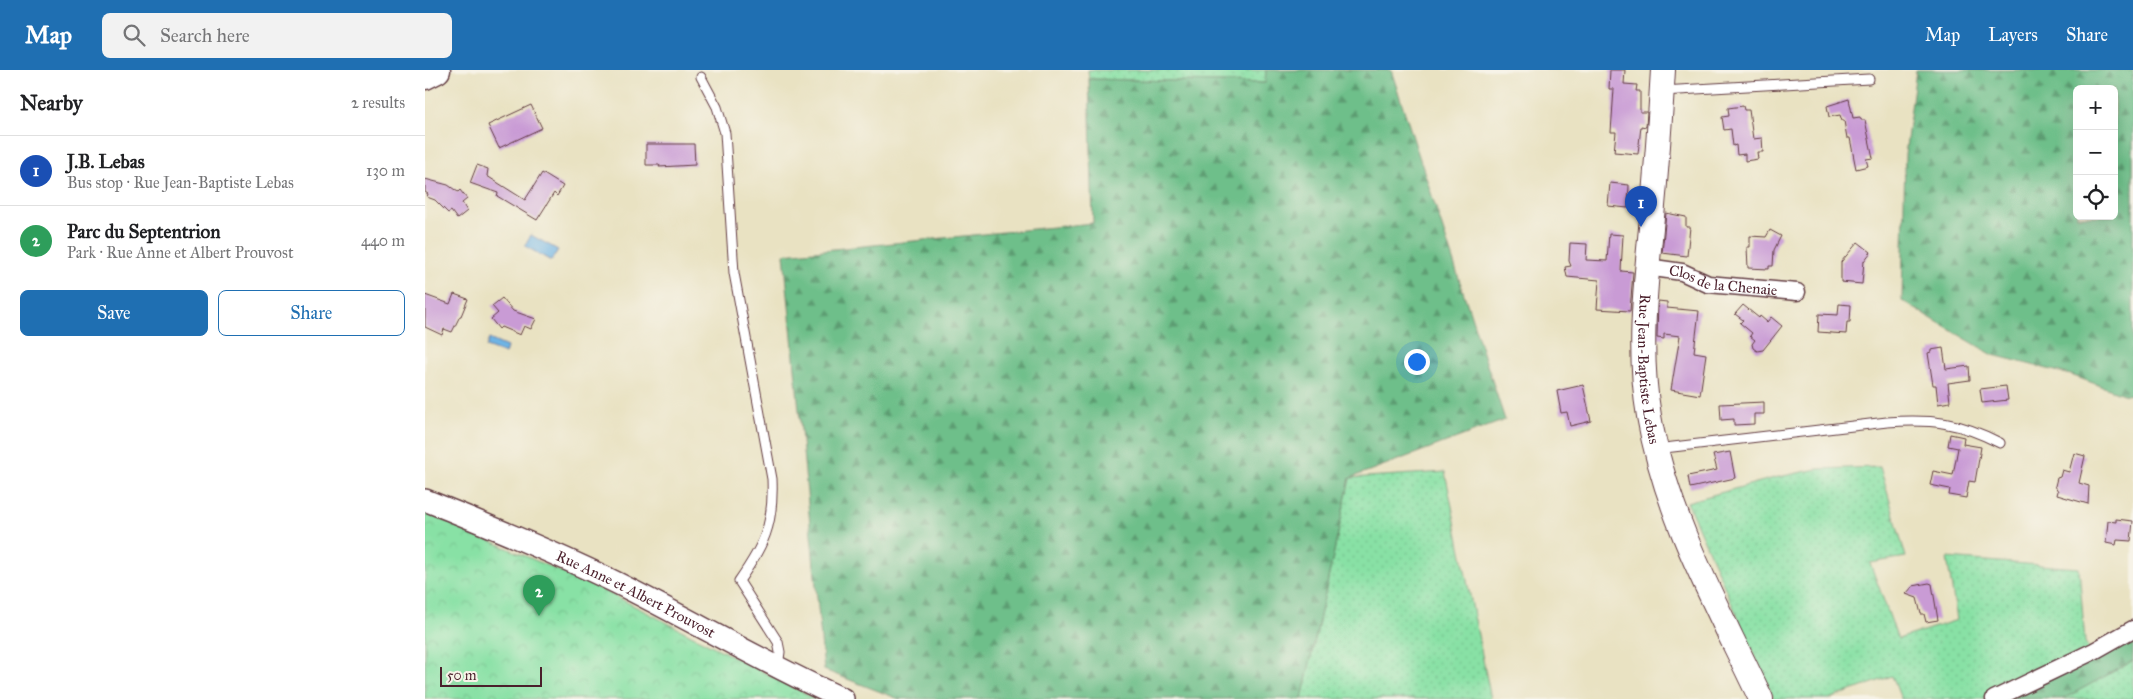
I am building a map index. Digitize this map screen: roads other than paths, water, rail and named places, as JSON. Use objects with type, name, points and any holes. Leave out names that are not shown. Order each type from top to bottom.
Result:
[{"type":"main road","points":[[425,76],[437,70]]},
{"type":"main road","name":"Rue Jean-Baptiste Lebas","points":[[1663,81],[1643,317],[1643,361],[1648,414],[1655,449],[1671,501],[1761,699]]},
{"type":"main road","name":"Rue Jean-Baptiste Lebas","points":[[1738,652],[1751,699]]},
{"type":"street","name":"Clos de la Chenaie","points":[[1647,267],[1682,272],[1708,284],[1797,292]]},
{"type":"street","name":"Rue Anne et Albert Prouvost","points":[[425,500],[589,570],[843,699]]},
{"type":"street","points":[[1994,699],[2095,651],[2133,629]]},
{"type":"lane","points":[[701,78],[717,107],[725,133],[734,272],[773,479],[773,505],[770,523],[757,553],[739,581],[778,642],[780,652],[777,667]]},
{"type":"lane","points":[[1663,81],[1869,79]]},
{"type":"lane","points":[[1655,449],[1887,422],[1921,420],[1950,424],[1975,431],[2000,443]]},
{"type":"water","points":[[531,235],[558,250],[551,261],[525,246]]},
{"type":"water","points":[[489,339],[507,347],[505,354],[486,347]]},
{"type":"place","name":"J.B. Lebas","points":[[1641,227]]},
{"type":"place","name":"Parc du Septentrion","points":[[539,616]]}]
